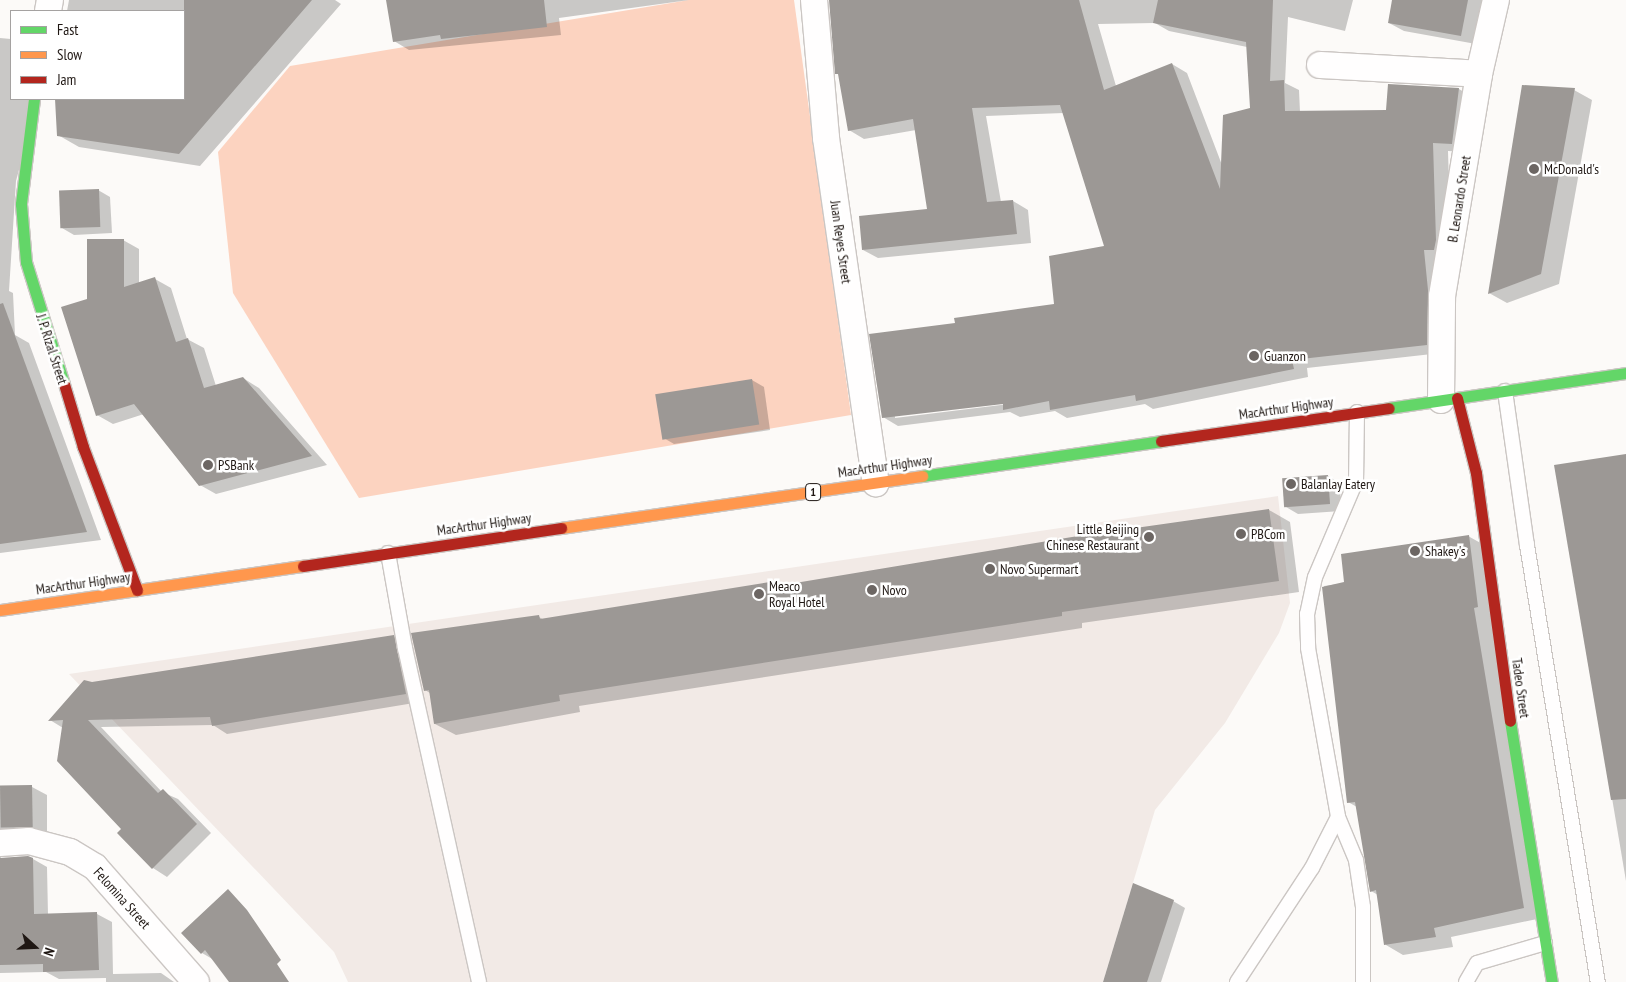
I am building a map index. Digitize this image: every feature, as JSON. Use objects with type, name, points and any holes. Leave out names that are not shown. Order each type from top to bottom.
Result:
[{"type":"main road","name":"J. P. Rizal Street","points":[[34,100],[21,204],[26,262],[83,447],[137,590]]},
{"type":"main road","name":"MacArthur Highway","points":[[0,610],[1626,373]]},
{"type":"main road","name":"Tadeo Street","points":[[1449,399],[1476,473],[1508,708],[1552,982]]},
{"type":"street","name":"Juan Reyes Street","points":[[814,0],[826,138],[876,483]]},
{"type":"street","name":"B. Leonardo Street","points":[[1449,399],[1442,296],[1479,74],[1496,0]]},
{"type":"street","points":[[1320,65],[1479,74]]},
{"type":"street","name":"Felomina Street","points":[[0,843],[29,840],[70,852],[95,867],[196,982]]},
{"type":"lane","points":[[1505,391],[1527,545],[1598,982]]},
{"type":"lane","points":[[1357,412],[1356,481],[1315,577],[1307,614],[1308,648],[1338,817],[1356,860],[1363,907],[1362,982]]},
{"type":"lane","points":[[388,553],[405,648],[479,982]]},
{"type":"lane","points":[[1237,982],[1303,882],[1338,817]]},
{"type":"lane","points":[[1466,982],[1477,963],[1546,943]]},
{"type":"shaded area","points":[[689,0],[794,0],[851,415],[359,498],[233,293],[218,152],[290,66]]},
{"type":"shaded area","points":[[1278,496],[1290,603],[1279,633],[1225,723],[1155,810],[1103,982],[348,982],[334,952],[69,674]]},
{"type":"building","points":[[184,0],[312,0],[179,154],[57,136],[55,100],[185,100]]},
{"type":"building","points":[[386,0],[544,0],[547,27],[441,39],[440,35],[393,42]]},
{"type":"building","points":[[829,0],[1079,0],[1104,90],[1172,63],[1220,189],[1223,115],[1250,108],[1246,42],[1153,23],[1158,0],[1273,0],[1270,81],[1284,80],[1285,111],[1386,110],[1388,84],[1459,88],[1452,144],[1433,143],[1436,240],[1434,250],[1424,250],[1428,290],[1427,345],[1292,360],[1294,369],[1136,401],[1135,395],[1050,410],[1049,401],[1003,410],[1003,404],[882,418],[869,334],[955,323],[954,318],[1054,304],[1049,256],[1104,246],[1060,105],[972,108],[987,202],[1013,200],[1017,234],[862,250],[859,216],[927,209],[913,119],[848,131],[838,74],[835,74]]},
{"type":"building","points":[[1392,0],[1468,0],[1461,36],[1388,23]]},
{"type":"building","name":"McDonald's","points":[[1522,85],[1575,88],[1541,274],[1488,294]]},
{"type":"building","points":[[99,189],[100,227],[60,228],[59,190]]},
{"type":"building","points":[[87,239],[124,239],[124,287],[155,277],[176,342],[188,338],[204,388],[243,377],[312,456],[199,486],[134,404],[96,416],[61,307],[87,299]]},
{"type":"building","points":[[3,303],[87,532],[0,544],[0,304]]},
{"type":"building","points":[[752,379],[759,424],[662,440],[655,394]]},
{"type":"building","points":[[1626,454],[1626,799],[1611,800],[1554,465]]},
{"type":"building","points":[[1328,475],[1330,504],[1284,507],[1282,478]]},
{"type":"building","points":[[1269,509],[1279,581],[1062,612],[1062,616],[559,695],[560,701],[434,724],[429,690],[424,691],[411,633],[539,615],[540,619],[776,581],[777,586],[1072,537]]},
{"type":"building","points":[[1469,535],[1478,607],[1474,608],[1524,908],[1434,928],[1436,937],[1384,945],[1376,890],[1370,892],[1355,802],[1347,803],[1322,587],[1344,582],[1341,554]]},
{"type":"building","points":[[394,635],[406,694],[212,726],[210,717],[88,720],[158,793],[163,789],[197,824],[152,869],[117,833],[121,829],[57,761],[63,720],[48,721],[84,680],[92,682]]},
{"type":"building","points":[[32,785],[33,827],[1,828],[0,786]]},
{"type":"building","points":[[28,856],[33,858],[34,914],[97,912],[99,970],[43,972],[43,964],[0,965],[0,858]]},
{"type":"building","points":[[1133,883],[1174,900],[1147,982],[1103,982]]},
{"type":"building","points":[[228,889],[247,910],[281,960],[277,964],[289,982],[229,982],[205,950],[201,954],[181,933]]},
{"type":"traffic: fast","points":[[34,100],[21,204],[26,262],[64,384]]},
{"type":"traffic: fast","points":[[1389,408],[1626,373]]},
{"type":"traffic: fast","points":[[922,476],[1161,441]]},
{"type":"traffic: fast","points":[[1510,721],[1552,982]]},
{"type":"traffic: slow","points":[[561,528],[922,476]]},
{"type":"traffic: slow","points":[[0,610],[303,566]]},
{"type":"traffic: jam","points":[[64,384],[83,447],[137,590]]},
{"type":"traffic: jam","points":[[1457,398],[1476,473],[1510,721]]},
{"type":"traffic: jam","points":[[1161,441],[1389,408]]},
{"type":"traffic: jam","points":[[303,566],[561,528]]},
{"type":"place","name":"McDonald's","points":[[1534,169]]},
{"type":"place","name":"Guanzon","points":[[1254,356]]},
{"type":"place","name":"PSBank","points":[[208,465]]},
{"type":"place","name":"Balanlay Eatery","points":[[1291,484]]},
{"type":"place","name":"PBCom","points":[[1241,534]]},
{"type":"place","name":"Little Beijing Chinese Restaurant","points":[[1149,537]]},
{"type":"place","name":"Shakey's","points":[[1415,551]]},
{"type":"place","name":"Novo Supermart","points":[[990,569]]},
{"type":"place","name":"Novo","points":[[872,590]]},
{"type":"place","name":"Meaco Royal Hotel","points":[[759,594]]}]
